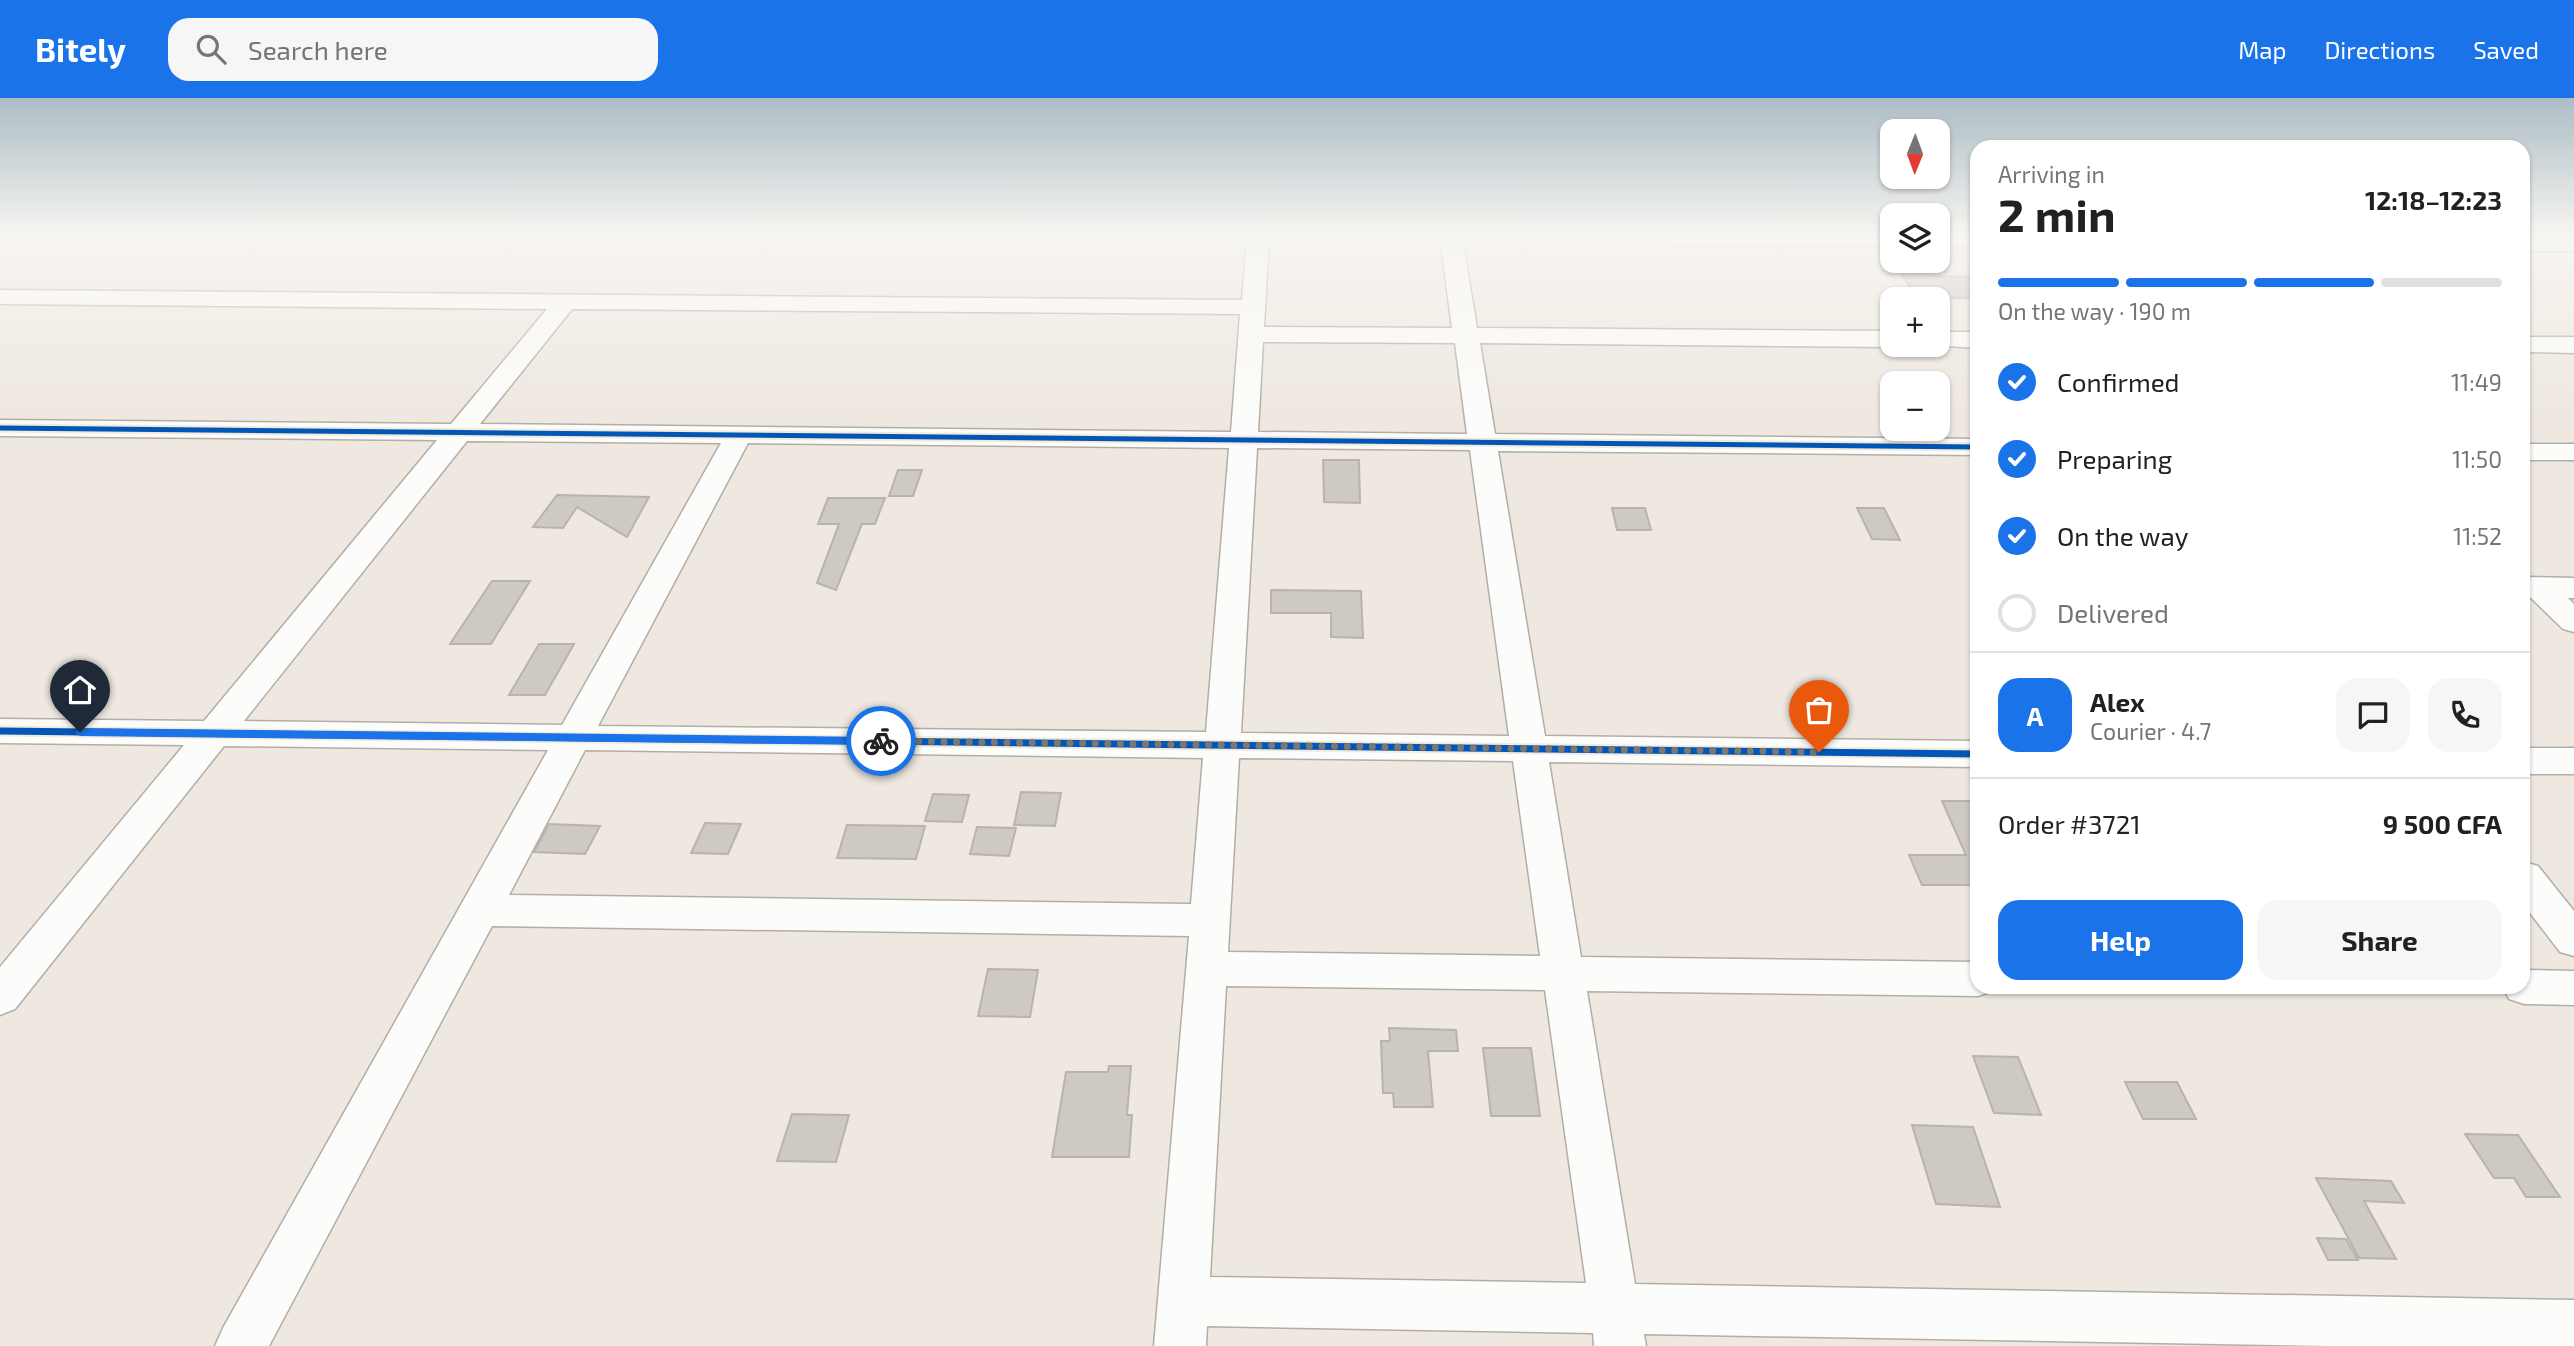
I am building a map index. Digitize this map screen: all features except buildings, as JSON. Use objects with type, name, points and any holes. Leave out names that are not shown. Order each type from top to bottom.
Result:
[{"type":"street","points":[[1255,295],[1181,1323],[1617,1327],[2574,1325]]},
{"type":"street","points":[[1460,295],[1617,1327]]},
{"type":"street","points":[[0,297],[565,302],[1253,321],[1466,336],[1880,340]]},
{"type":"street","points":[[0,997],[565,302]]},
{"type":"street","points":[[1950,340],[1970,340]]},
{"type":"street","points":[[2530,345],[2574,345]]},
{"type":"street","points":[[0,428],[1970,447]]},
{"type":"street","points":[[241,1346],[739,435]]},
{"type":"street","points":[[2530,452],[2574,452]]},
{"type":"street","points":[[2531,588],[2574,588]]},
{"type":"street","points":[[2531,588],[2574,622]]},
{"type":"street","points":[[0,731],[1970,754]]},
{"type":"street","points":[[2530,761],[2574,761]]},
{"type":"street","points":[[2530,885],[2574,940]]},
{"type":"street","points":[[479,910],[1210,920]]},
{"type":"street","points":[[1207,969],[1970,979]]},
{"type":"street","points":[[2530,987],[2574,988]]},
{"type":"cycle path","points":[[0,428],[1970,447]]},
{"type":"cycle path","points":[[0,731],[1970,754]]},
{"type":"way so far","points":[[881,741],[1819,752]]},
{"type":"route","points":[[80,732],[881,741]]}]
